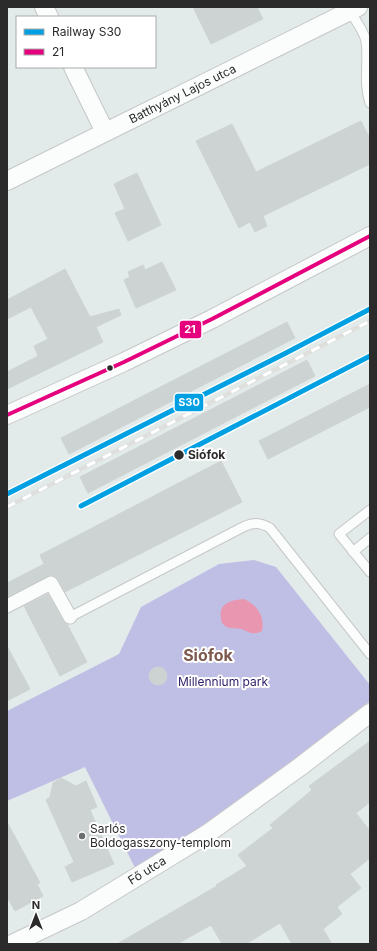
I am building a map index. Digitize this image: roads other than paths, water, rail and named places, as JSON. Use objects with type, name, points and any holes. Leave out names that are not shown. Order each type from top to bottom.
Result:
[{"type":"street","points":[[44,7],[48,16]]},
{"type":"street","name":"Batthyány Lajos utca","points":[[7,181],[354,9]]},
{"type":"street","points":[[73,68],[105,132]]},
{"type":"street","points":[[7,415],[124,362],[212,319],[370,236]]},
{"type":"street","points":[[7,606],[51,583],[70,617]]},
{"type":"street","name":"Fő utca","points":[[12,944],[81,911],[207,834],[301,766],[370,713]]},
{"type":"lane","points":[[354,9],[366,39],[368,61],[366,81],[370,103]]},
{"type":"lane","points":[[370,510],[339,534],[370,572]]},
{"type":"lane","points":[[70,617],[245,526],[252,523],[262,524],[270,528],[370,654]]},
{"type":"lane","points":[[353,552],[370,538]]},
{"type":"railway","points":[[7,507],[370,321]]},
{"type":"rail line","name":"S30","points":[[7,494],[370,309]]},
{"type":"rail line","name":"S30","points":[[81,506],[370,356]]},
{"type":"place","name":"Siófok","points":[[179,455]]},
{"type":"place","name":"Sarlós Boldogasszony-templom","points":[[82,836]]},
{"type":"district","name":"Siófok","points":[[208,655]]},
{"type":"park label","name":"Millennium park","points":[[223,682]]}]
